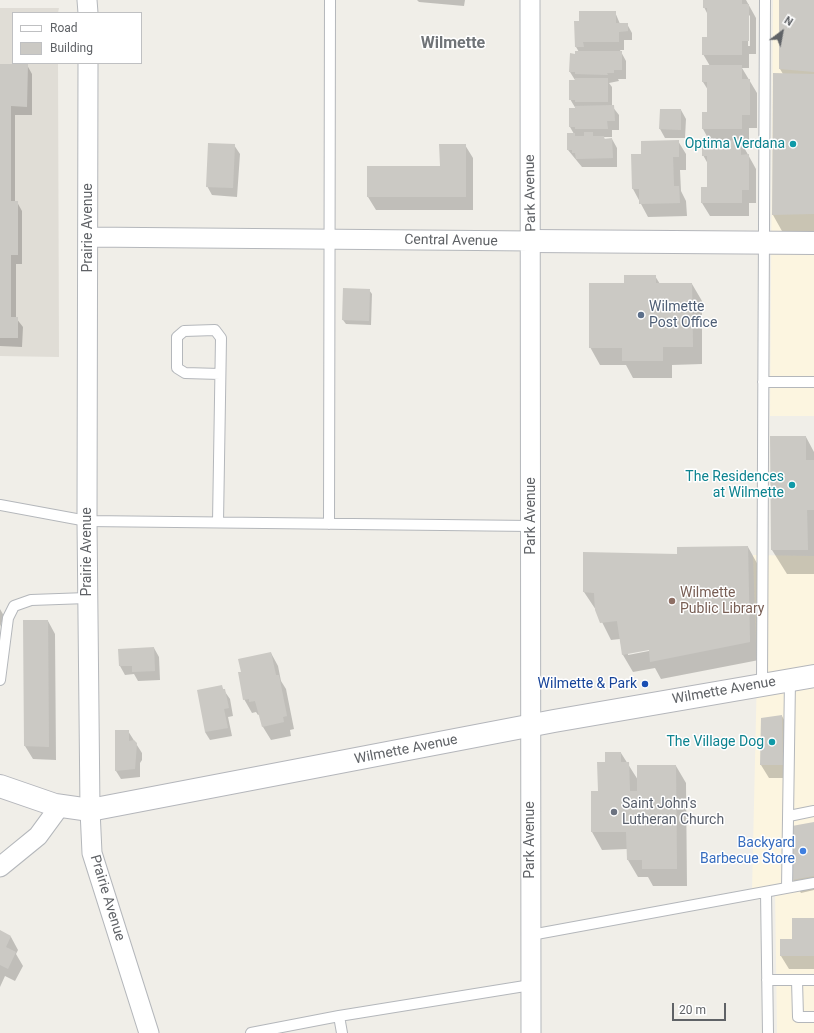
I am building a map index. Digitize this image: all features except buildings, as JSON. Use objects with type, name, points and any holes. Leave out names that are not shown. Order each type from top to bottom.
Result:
[{"type":"street","points":[[87,0],[88,12]]},
{"type":"street","name":"Park Avenue","points":[[530,0],[531,1033]]},
{"type":"street","name":"Prairie Avenue","points":[[88,64],[87,598],[92,853],[148,1033]]},
{"type":"street","name":"Central Avenue","points":[[88,237],[814,243]]},
{"type":"street","name":"Wilmette Avenue","points":[[0,786],[31,798],[60,806],[90,810],[530,726],[814,676]]},
{"type":"street","points":[[0,867],[38,836],[60,806]]},
{"type":"lane","points":[[329,524],[330,0]]},
{"type":"lane","points":[[762,685],[765,0]]},
{"type":"lane","points":[[218,522],[221,338],[215,330],[184,331],[177,337],[177,368],[185,373],[220,374]]},
{"type":"lane","points":[[763,382],[814,382]]},
{"type":"lane","points":[[0,505],[87,521],[531,526]]},
{"type":"lane","points":[[0,680],[8,618],[14,606],[31,600],[87,598]]},
{"type":"lane","points":[[787,888],[790,680]]},
{"type":"lane","points":[[788,816],[814,811]]},
{"type":"lane","points":[[531,935],[814,883]]},
{"type":"lane","points":[[766,892],[768,1033]]},
{"type":"lane","points":[[767,980],[814,980]]},
{"type":"lane","points":[[798,980],[798,1017],[814,1017]]},
{"type":"lane","points":[[252,1033],[339,1016],[531,986]]},
{"type":"lane","points":[[339,1016],[342,1033]]},
{"type":"shaded area","points":[[773,0],[814,0],[814,416],[770,416]]},
{"type":"shaded area","points":[[0,8],[59,8],[58,12],[12,12],[12,64],[58,64],[59,357],[0,356]]},
{"type":"shaded area","points":[[753,555],[814,556],[814,1033],[777,1033],[775,887],[752,891],[757,673]]},
{"type":"place","name":"Optima Verdana","points":[[793,144]]},
{"type":"place","name":"Wilmette Post Office","points":[[641,315]]},
{"type":"place","name":"The Residences at Wilmette","points":[[792,485]]},
{"type":"place","name":"Wilmette Public Library","points":[[672,601]]},
{"type":"place","name":"Wilmette & Park","points":[[645,684]]},
{"type":"place","name":"The Village Dog","points":[[772,742]]},
{"type":"place","name":"Saint John's Lutheran Church","points":[[614,812]]},
{"type":"place","name":"Backyard Barbecue Store","points":[[803,851]]},
{"type":"district","name":"Wilmette","points":[[453,44]]}]
